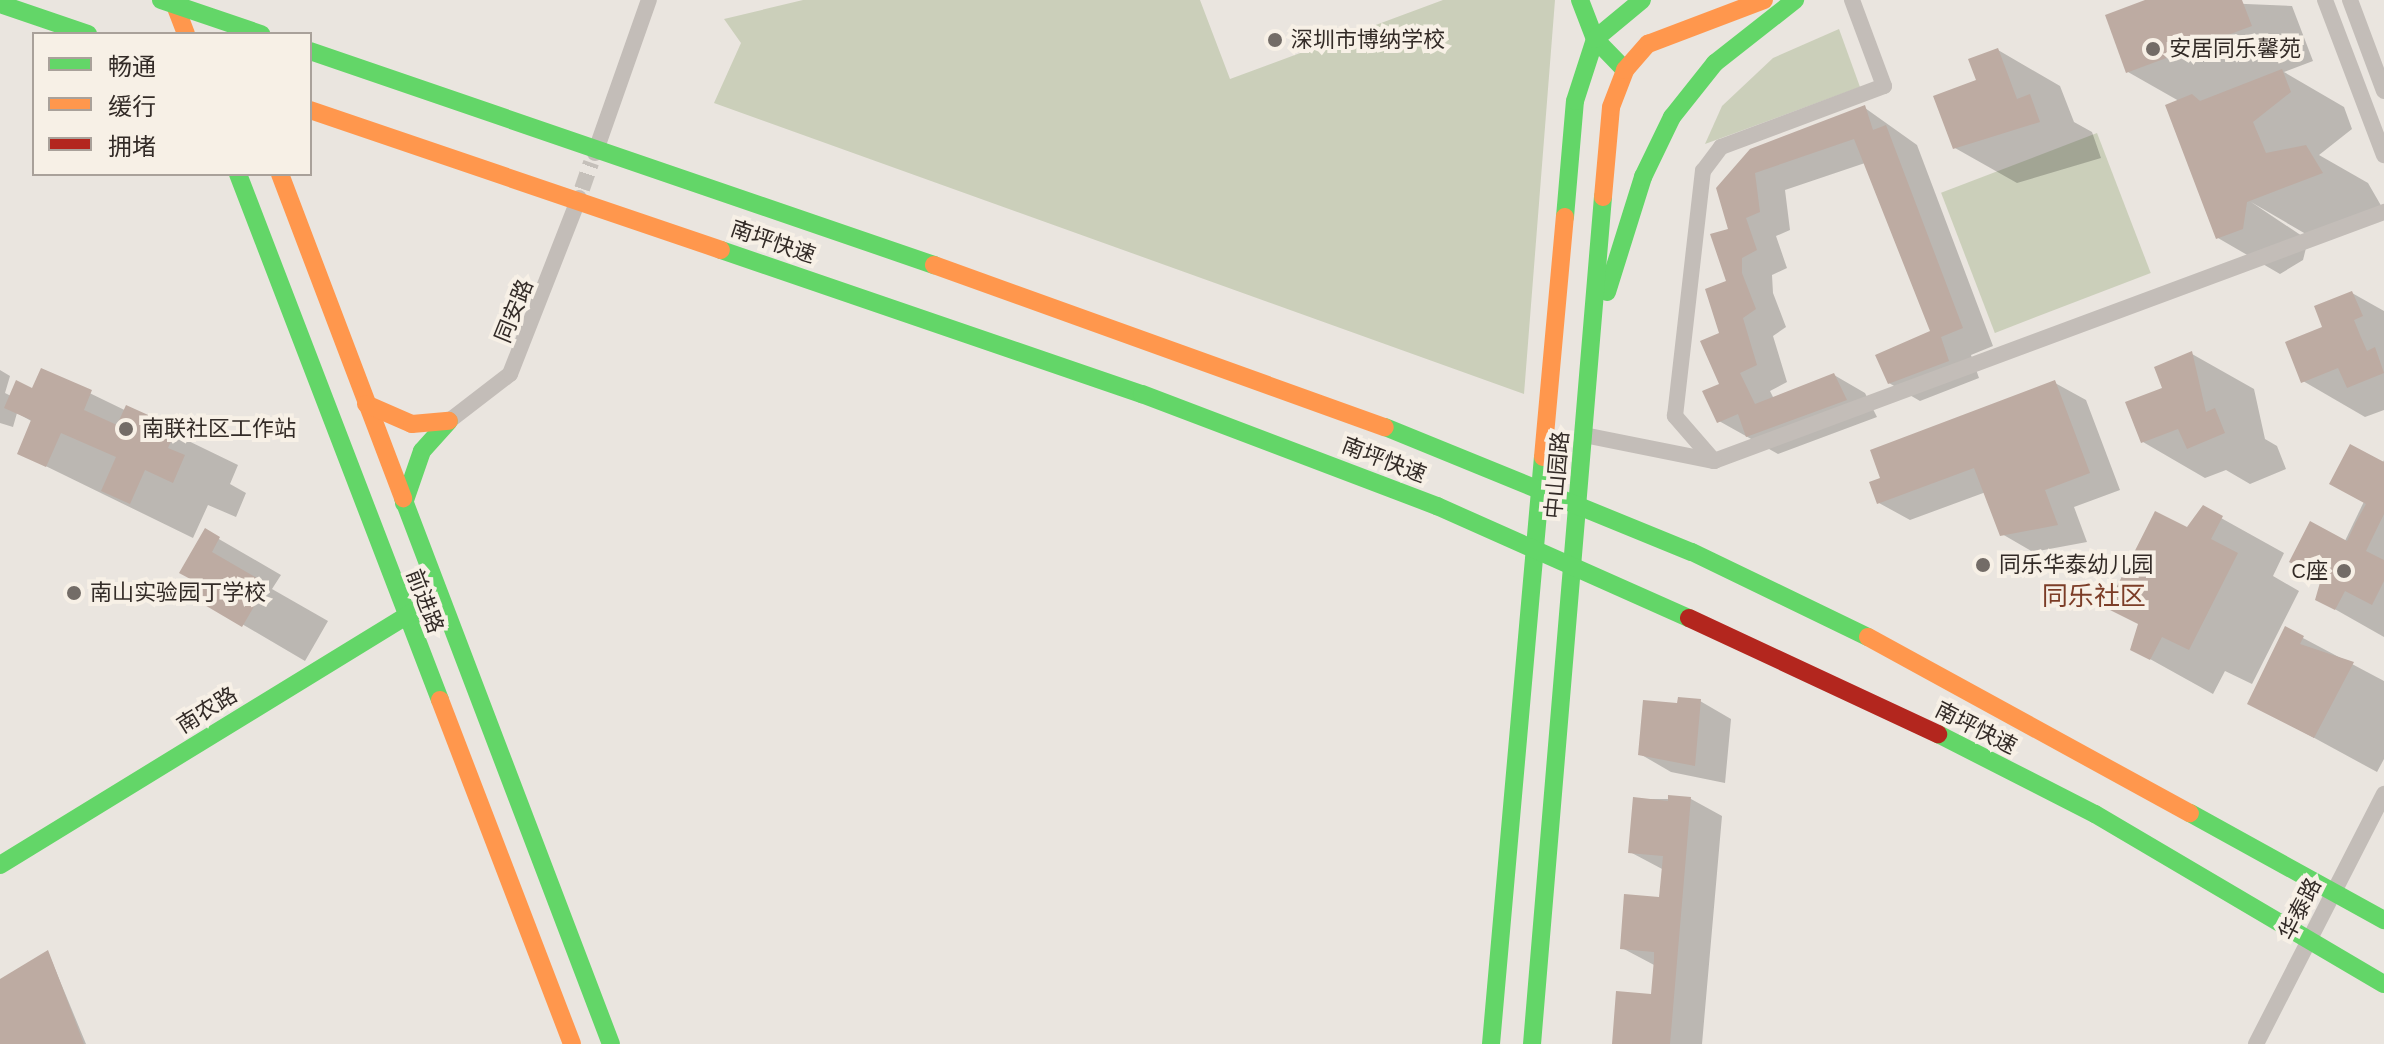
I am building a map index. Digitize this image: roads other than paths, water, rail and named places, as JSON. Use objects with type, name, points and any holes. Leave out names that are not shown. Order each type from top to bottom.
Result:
[{"type":"main road","points":[[161,0],[255,32]]},
{"type":"main road","points":[[173,0],[185,32]]},
{"type":"main road","points":[[214,0],[226,32]]},
{"type":"main road","points":[[1580,0],[1595,39],[1625,70]]},
{"type":"main road","points":[[1595,39],[1642,0]]},
{"type":"main road","name":"中山园路","points":[[1532,1044],[1611,107],[1625,70],[1648,44],[1764,0]]},
{"type":"main road","points":[[1589,368],[1613,268],[1656,146],[1715,63],[1795,0]]},
{"type":"main road","points":[[0,4],[82,32]]},
{"type":"main road","name":"中山园路","points":[[1491,1044],[1575,101],[1595,39]]},
{"type":"main road","name":"南坪快速","points":[[312,52],[1160,343],[1503,473],[1692,552],[1894,650],[2384,920]]},
{"type":"main road","name":"南坪快速","points":[[312,111],[1142,394],[1437,506],[1872,700],[2095,814],[2384,984]]},
{"type":"main road","name":"前进路","points":[[239,176],[405,616],[572,1044]]},
{"type":"main road","name":"前进路","points":[[281,176],[611,1044]]},
{"type":"main road","points":[[366,404],[412,424],[449,421]]},
{"type":"main road","points":[[404,504],[422,451],[449,421]]},
{"type":"main road","name":"南农路","points":[[0,865],[439,596]]},
{"type":"street","points":[[591,163],[649,0]]},
{"type":"street","points":[[1714,461],[1675,416],[1703,171],[1721,147],[1884,86],[1852,0]]},
{"type":"street","points":[[2325,0],[2384,155]]},
{"type":"street","points":[[2350,0],[2384,91]]},
{"type":"street","points":[[2368,48],[2384,42]]},
{"type":"street","name":"同安路","points":[[449,421],[510,374],[582,189]]},
{"type":"street","points":[[1584,435],[1714,461],[2384,212]]},
{"type":"street","name":"华泰路","points":[[2256,1044],[2384,794]]},
{"type":"tunnel","points":[[582,189],[591,163]]},
{"type":"place","name":"深圳市博纳学校","points":[[1275,40]]},
{"type":"place","name":"安居同乐馨苑","points":[[2153,49]]},
{"type":"place","name":"南联社区工作站","points":[[126,429]]},
{"type":"place","name":"同乐华泰幼儿园","points":[[1983,565]]},
{"type":"place","name":"C座","points":[[2344,571]]},
{"type":"place","name":"南山实验园丁学校","points":[[74,593]]},
{"type":"district","name":"同乐社区","points":[[2094,597]]}]
